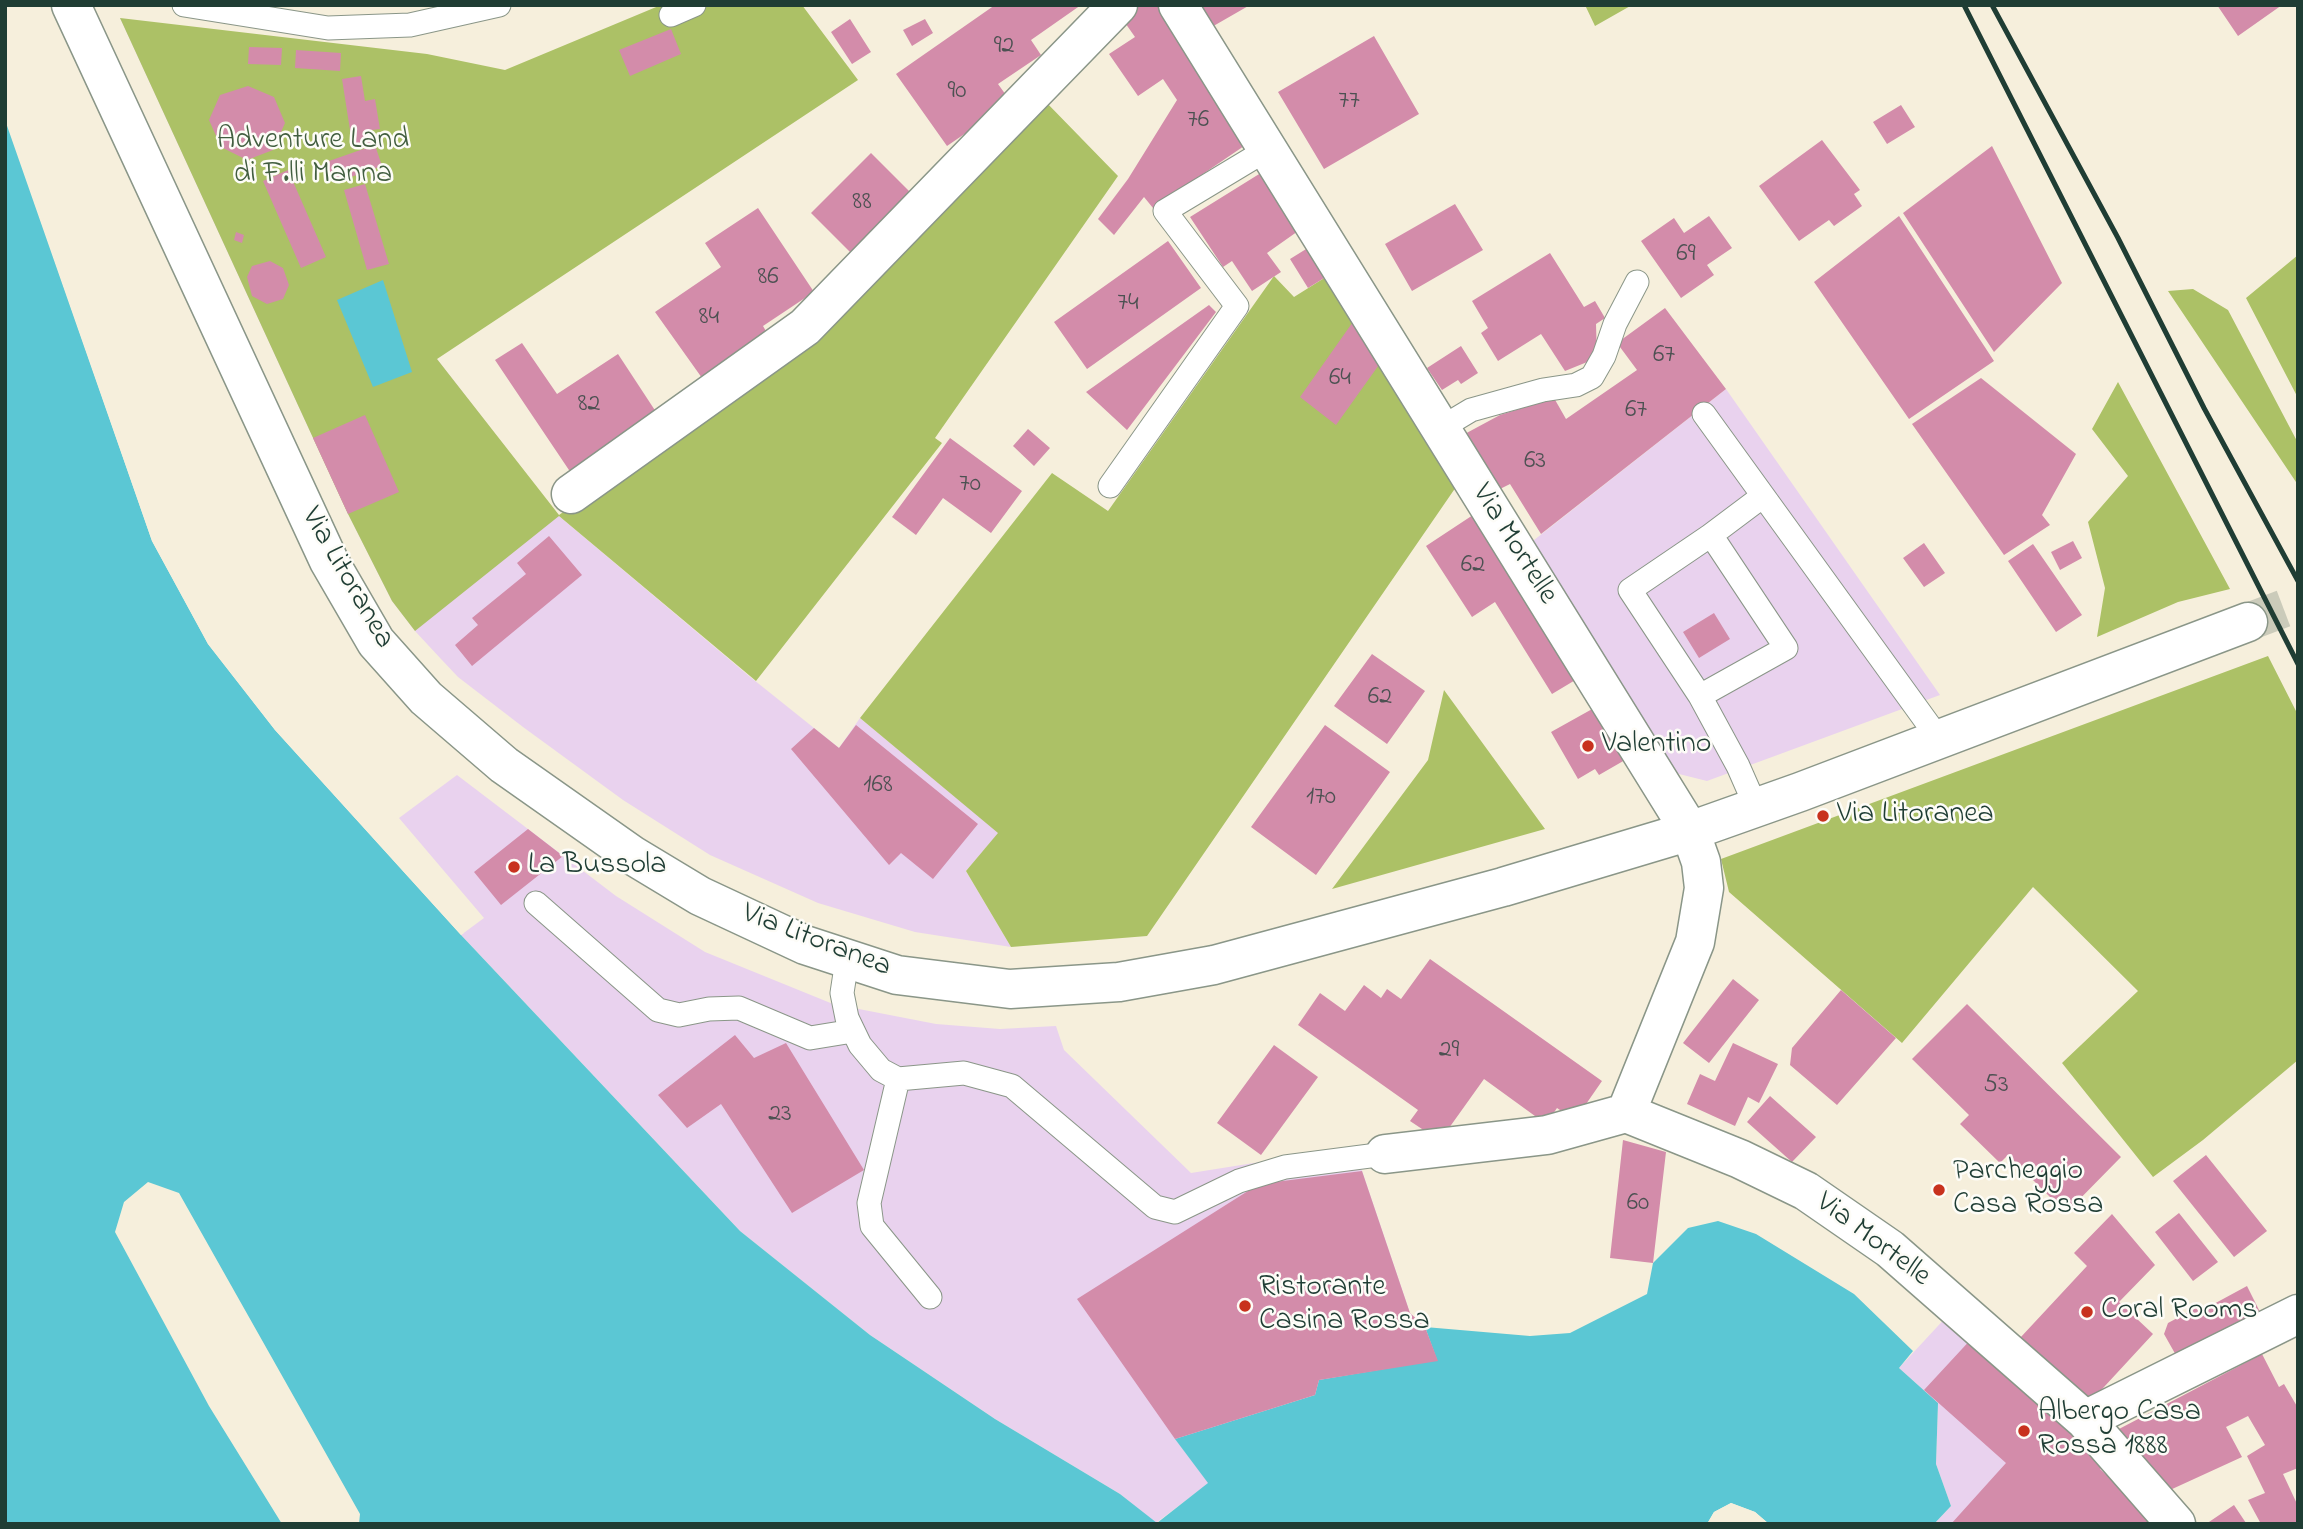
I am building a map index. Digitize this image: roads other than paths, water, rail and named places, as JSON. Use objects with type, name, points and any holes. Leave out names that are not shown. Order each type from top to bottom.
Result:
[{"type":"street","points":[[571,494],[805,327],[1118,5]]},
{"type":"street","name":"Via Mortelle","points":[[1178,5],[1690,831],[1701,862],[1704,888],[1695,942],[1626,1113],[1740,1159],[1807,1191],[1890,1249],[2085,1419],[2176,1524]]},
{"type":"street","name":"Via Litoranea","points":[[79,8],[329,561],[376,642],[426,698],[504,765],[632,855],[700,896],[805,945],[897,975],[1010,989],[1119,982],[1214,965],[1503,887],[1690,831],[2248,622]]},
{"type":"street","points":[[1385,1154],[1547,1135],[1626,1113]]},
{"type":"street","points":[[2085,1419],[2298,1314]]},
{"type":"lane","points":[[184,5],[328,28],[410,25],[499,5]]},
{"type":"lane","points":[[671,15],[694,5]]},
{"type":"lane","points":[[1110,486],[1237,306],[1165,211],[1268,149]]},
{"type":"lane","points":[[1441,428],[1471,410],[1543,390],[1576,385],[1591,377],[1604,356],[1615,324],[1637,282]]},
{"type":"lane","points":[[1704,414],[1939,739]]},
{"type":"lane","points":[[1756,807],[1738,766],[1700,696],[1630,590],[1763,496]]},
{"type":"lane","points":[[1700,696],[1786,649],[1711,535]]},
{"type":"lane","points":[[536,903],[658,1010],[679,1015],[709,1009],[739,1008],[810,1038],[853,1031]]},
{"type":"lane","points":[[847,960],[842,993],[847,1018],[860,1045],[881,1070],[898,1079],[964,1073],[1012,1086],[1155,1207],[1175,1212],[1239,1181],[1285,1167],[1385,1154]]},
{"type":"lane","points":[[898,1079],[869,1203],[872,1226],[930,1297]]},
{"type":"water","points":[[5,120],[152,541],[208,644],[275,730],[461,935],[740,1231],[870,1335],[995,1419],[1120,1494],[1157,1523],[1208,1483],[1175,1439],[1315,1395],[1319,1380],[1437,1360],[1425,1327],[1530,1336],[1570,1333],[1647,1294],[1653,1263],[1688,1228],[1718,1221],[1756,1234],[1854,1294],[1913,1351],[1899,1368],[1938,1403],[1936,1464],[1951,1506],[1934,1524],[1769,1524],[1755,1512],[1731,1503],[1714,1512],[1707,1524],[5,1524]]},
{"type":"water","points":[[383,280],[412,372],[373,387],[337,300]]},
{"type":"tunnel","points":[[2248,622],[2298,603]]},
{"type":"railway","points":[[1964,5],[2298,664]]},
{"type":"railway","points":[[1992,5],[2298,581]]},
{"type":"place","name":"Valentino","points":[[1588,746]]},
{"type":"place","name":"Via Litoranea","points":[[1823,816]]},
{"type":"place","name":"La Bussola","points":[[514,867]]},
{"type":"place","name":"Parcheggio Casa Rossa","points":[[1939,1190]]},
{"type":"place","name":"Ristorante Casina Rossa","points":[[1245,1306]]},
{"type":"place","name":"Coral Rooms","points":[[2087,1312]]},
{"type":"place","name":"Albergo Casa Rossa 1888","points":[[2024,1431]]},
{"type":"park label","name":"Adventure Land di F.lli Manna","points":[[313,159]]}]
